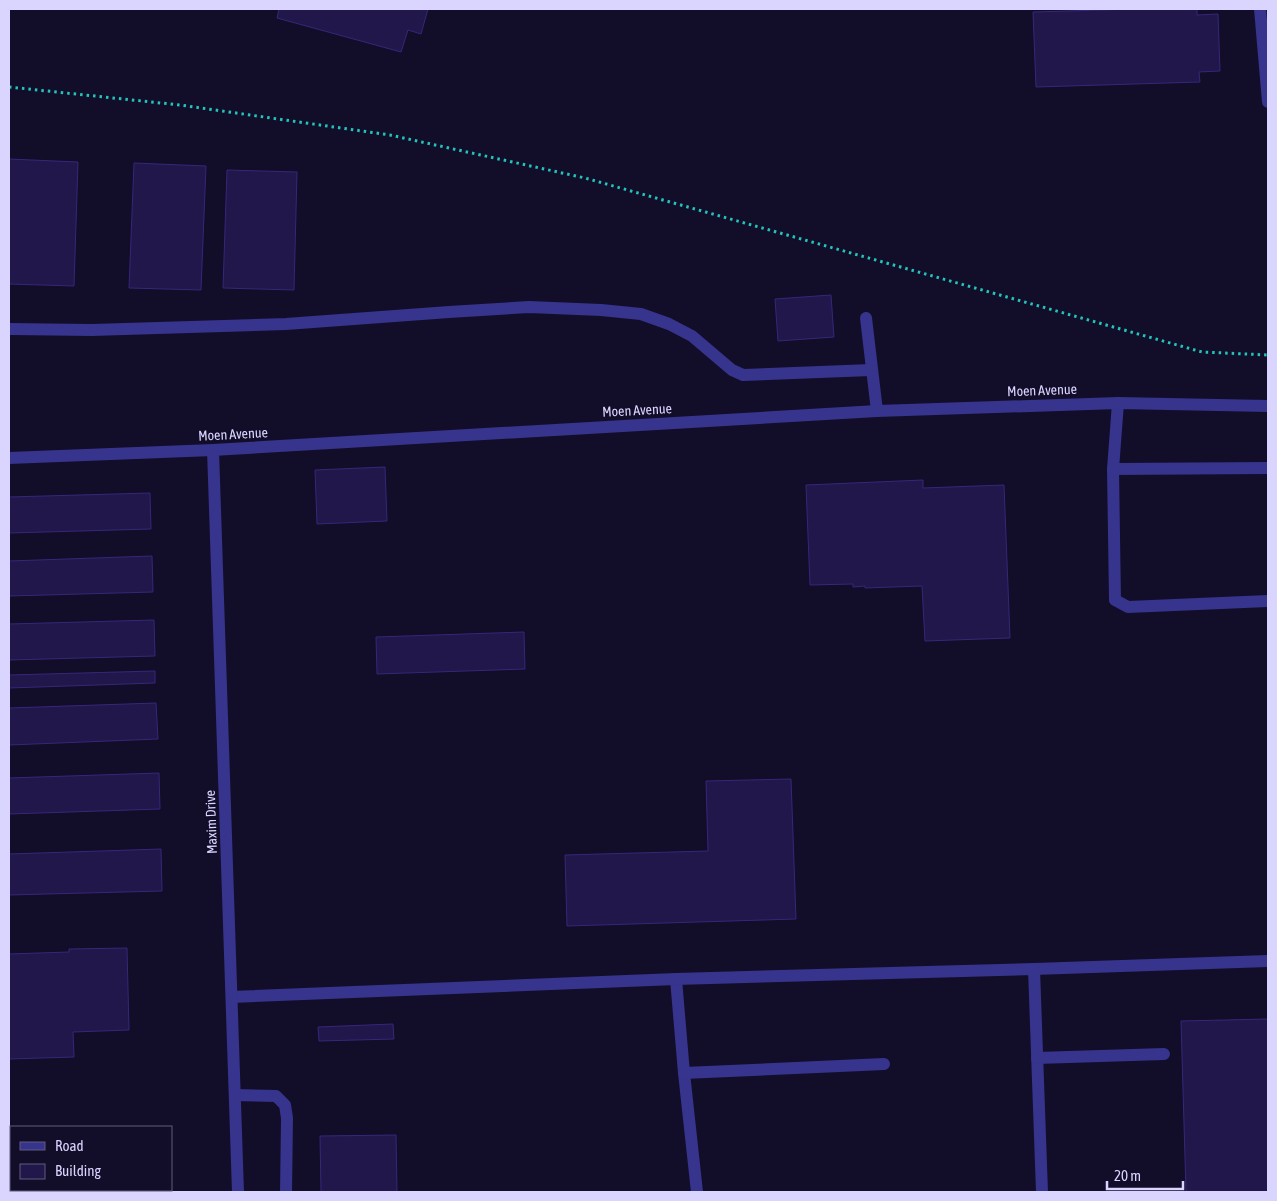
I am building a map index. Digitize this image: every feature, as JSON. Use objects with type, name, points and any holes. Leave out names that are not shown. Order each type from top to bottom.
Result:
[{"type":"street","points":[[1260,9],[1268,102]]},
{"type":"street","points":[[9,329],[92,330],[260,325],[529,307],[602,310],[641,314],[669,324],[692,336],[732,370],[743,375],[872,370]]},
{"type":"street","points":[[866,318],[876,410]]},
{"type":"street","points":[[1118,403],[1113,470],[1115,600],[1128,607],[1268,601]]},
{"type":"street","name":"Moen Avenue","points":[[9,458],[213,450],[876,410],[1118,403],[1268,406]]},
{"type":"street","name":"Maxim Drive","points":[[213,450],[238,1192]]},
{"type":"street","points":[[1113,470],[1268,468]]},
{"type":"street","points":[[232,997],[676,979],[1268,961]]},
{"type":"street","points":[[1034,969],[1042,1192]]},
{"type":"street","points":[[676,979],[697,1192]]},
{"type":"street","points":[[1037,1058],[1164,1054]]},
{"type":"street","points":[[684,1073],[884,1064]]},
{"type":"street","points":[[235,1095],[276,1096],[285,1105],[287,1118],[286,1192]]},
{"type":"path","points":[[9,87],[180,105],[390,135],[585,178],[1202,352],[1268,354]]},
{"type":"building","points":[[279,9],[428,9],[421,34],[408,30],[401,52],[277,18]]},
{"type":"building","points":[[1197,9],[1197,15],[1218,14],[1220,71],[1199,72],[1200,82],[1036,87],[1033,12]]},
{"type":"building","points":[[9,159],[78,162],[74,286],[9,284]]},
{"type":"building","points":[[134,163],[206,166],[201,290],[129,288]]},
{"type":"building","points":[[227,170],[297,172],[294,290],[223,288]]},
{"type":"building","points":[[831,295],[834,337],[778,341],[775,299]]},
{"type":"building","points":[[385,467],[387,521],[317,524],[315,470]]},
{"type":"building","points":[[923,480],[923,488],[1004,485],[1010,638],[925,641],[922,586],[865,588],[865,586],[853,587],[853,584],[810,585],[806,485]]},
{"type":"building","points":[[150,493],[151,529],[9,533],[9,497]]},
{"type":"building","points":[[152,556],[153,592],[9,596],[9,561]]},
{"type":"building","points":[[154,620],[155,656],[9,660],[9,624]]},
{"type":"building","points":[[524,632],[525,669],[377,674],[376,637]]},
{"type":"building","points":[[155,671],[155,683],[9,688],[9,675]]},
{"type":"building","points":[[156,703],[158,739],[9,745],[9,708]]},
{"type":"building","points":[[159,773],[160,809],[9,814],[9,778]]},
{"type":"building","points":[[791,779],[796,919],[567,926],[565,855],[708,851],[706,781]]},
{"type":"building","points":[[161,849],[162,891],[9,895],[9,854]]},
{"type":"building","points":[[127,948],[129,1030],[73,1032],[74,1057],[9,1059],[9,954],[69,952],[69,949]]},
{"type":"building","points":[[1268,1019],[1268,1192],[1186,1192],[1181,1021]]},
{"type":"building","points":[[393,1024],[394,1039],[319,1041],[318,1027]]},
{"type":"building","points":[[396,1135],[397,1192],[321,1192],[320,1136]]}]
